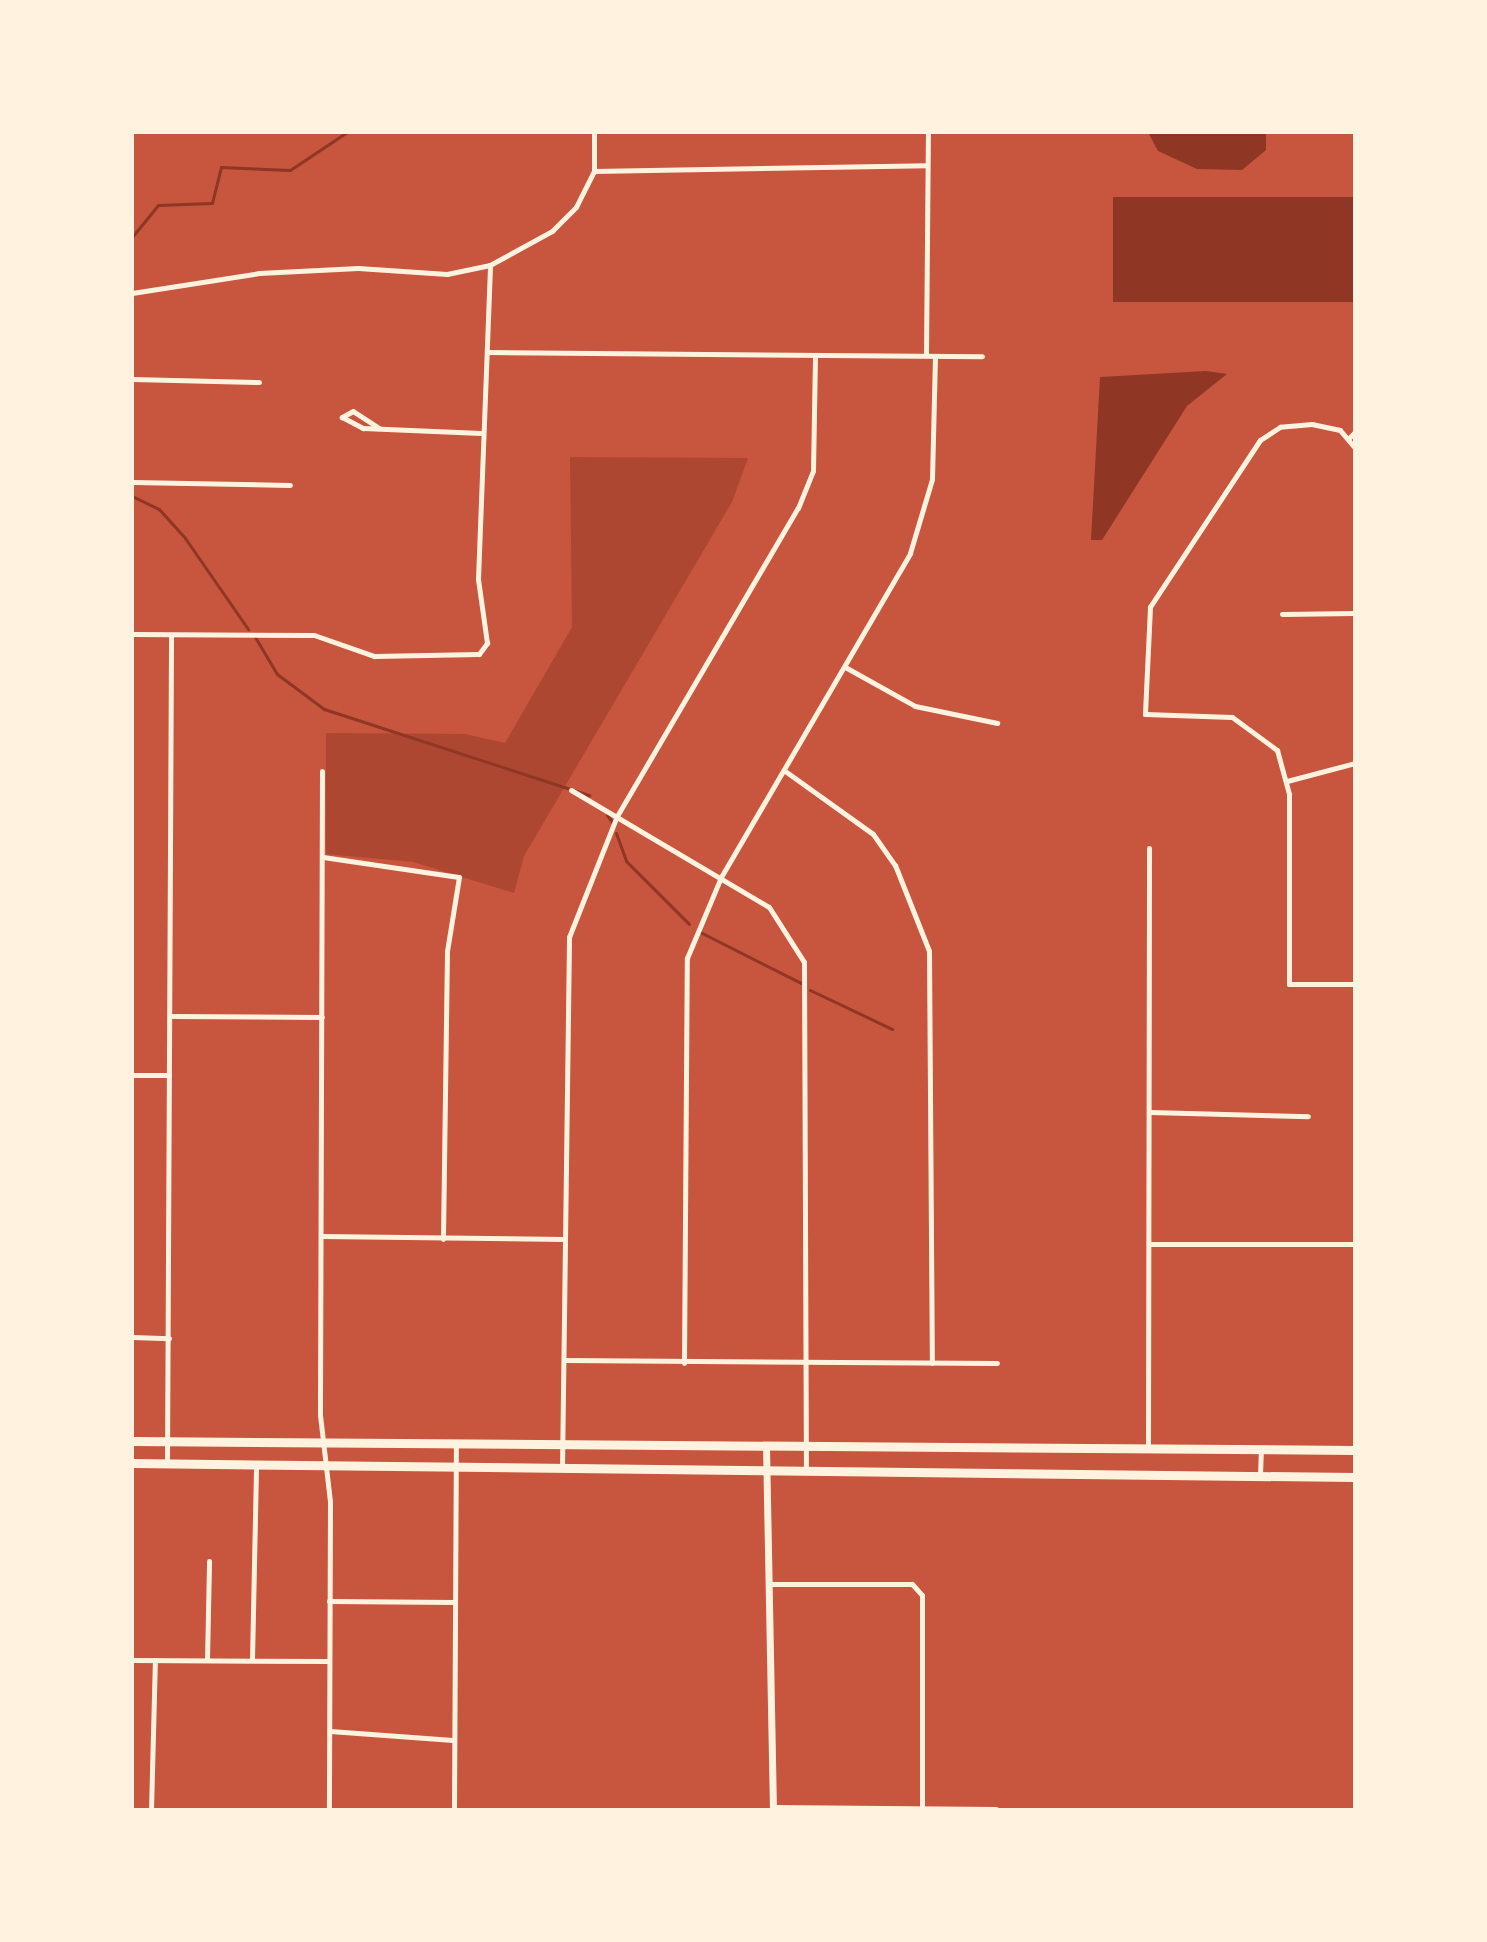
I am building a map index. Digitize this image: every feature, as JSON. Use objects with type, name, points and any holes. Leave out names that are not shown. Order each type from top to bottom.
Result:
[{"type":"main road","points":[[132,1441],[1355,1450]]},
{"type":"main road","points":[[132,1463],[1355,1477]]},
{"type":"street","points":[[132,293],[259,273],[358,268],[447,274],[490,265],[552,231],[576,207],[594,171],[594,132]]},
{"type":"street","points":[[926,355],[928,132]]},
{"type":"street","points":[[594,171],[927,165]]},
{"type":"street","points":[[132,634],[314,635],[374,656],[479,654],[487,643],[478,579],[481,433],[490,265]]},
{"type":"street","points":[[487,352],[982,356]]},
{"type":"street","points":[[562,1468],[569,937],[617,816],[798,508],[813,471],[815,356]]},
{"type":"street","points":[[684,1363],[687,958],[721,877],[845,667],[925,515],[935,356]]},
{"type":"street","points":[[132,379],[259,382]]},
{"type":"street","points":[[379,428],[353,411],[342,417],[346,425],[379,428],[481,433]]},
{"type":"street","points":[[1355,448],[1349,438],[1326,426],[1295,424],[1260,440],[1150,607],[1145,714],[1232,717],[1252,725],[1277,750],[1287,781],[1289,984],[1355,984]]},
{"type":"street","points":[[1349,438],[1355,432]]},
{"type":"street","points":[[132,482],[290,485]]},
{"type":"street","points":[[1282,614],[1355,613]]},
{"type":"street","points":[[167,1464],[171,635]]},
{"type":"street","points":[[845,667],[915,706],[997,723]]},
{"type":"street","points":[[1287,781],[1355,763]]},
{"type":"street","points":[[322,771],[321,1236],[323,1444],[329,1601],[329,1810]]},
{"type":"street","points":[[785,771],[873,834],[902,878],[929,951],[932,1363]]},
{"type":"street","points":[[571,790],[769,907],[804,962],[806,1472]]},
{"type":"street","points":[[1148,1448],[1151,1244],[1149,848]]},
{"type":"street","points":[[323,857],[459,877],[447,951],[443,1239]]},
{"type":"street","points":[[171,1016],[322,1017]]},
{"type":"street","points":[[132,1075],[169,1075]]},
{"type":"street","points":[[1150,1112],[1308,1116]]},
{"type":"street","points":[[321,1236],[564,1239]]},
{"type":"street","points":[[1151,1244],[1355,1244]]},
{"type":"street","points":[[132,1337],[169,1338]]},
{"type":"street","points":[[564,1360],[997,1363]]},
{"type":"street","points":[[454,1810],[456,1444]]},
{"type":"street","points":[[766,1446],[773,1809],[996,1809]]},
{"type":"street","points":[[1260,1477],[1261,1448]]},
{"type":"street","points":[[252,1661],[256,1465]]},
{"type":"street","points":[[207,1660],[209,1561]]},
{"type":"street","points":[[770,1584],[917,1588],[922,1809]]},
{"type":"street","points":[[329,1601],[455,1602]]},
{"type":"street","points":[[132,1660],[329,1661]]},
{"type":"street","points":[[151,1810],[155,1660]]},
{"type":"street","points":[[330,1731],[453,1740]]},
{"type":"shaded area","points":[[1148,132],[1266,132],[1266,150],[1242,170],[1197,169],[1158,151]]},
{"type":"shaded area","points":[[1113,197],[1355,197],[1355,302],[1113,302]]},
{"type":"shaded area","points":[[1206,371],[1227,374],[1187,406],[1102,540],[1091,540],[1100,377]]},
{"type":"shaded area","points":[[570,457],[748,458],[732,502],[524,856],[514,893],[413,862],[326,854],[326,733],[465,734],[505,743],[572,627]]},
{"type":"waterway","points":[[132,237],[158,205],[212,203],[221,167],[290,170],[347,132]]},
{"type":"waterway","points":[[132,496],[159,509],[185,538],[248,629]]},
{"type":"waterway","points":[[255,637],[277,674],[324,709],[589,795]]},
{"type":"waterway","points":[[607,815],[613,823]]},
{"type":"waterway","points":[[616,833],[626,861],[689,924]]},
{"type":"waterway","points":[[698,931],[803,984]]},
{"type":"waterway","points":[[810,990],[892,1029]]}]
